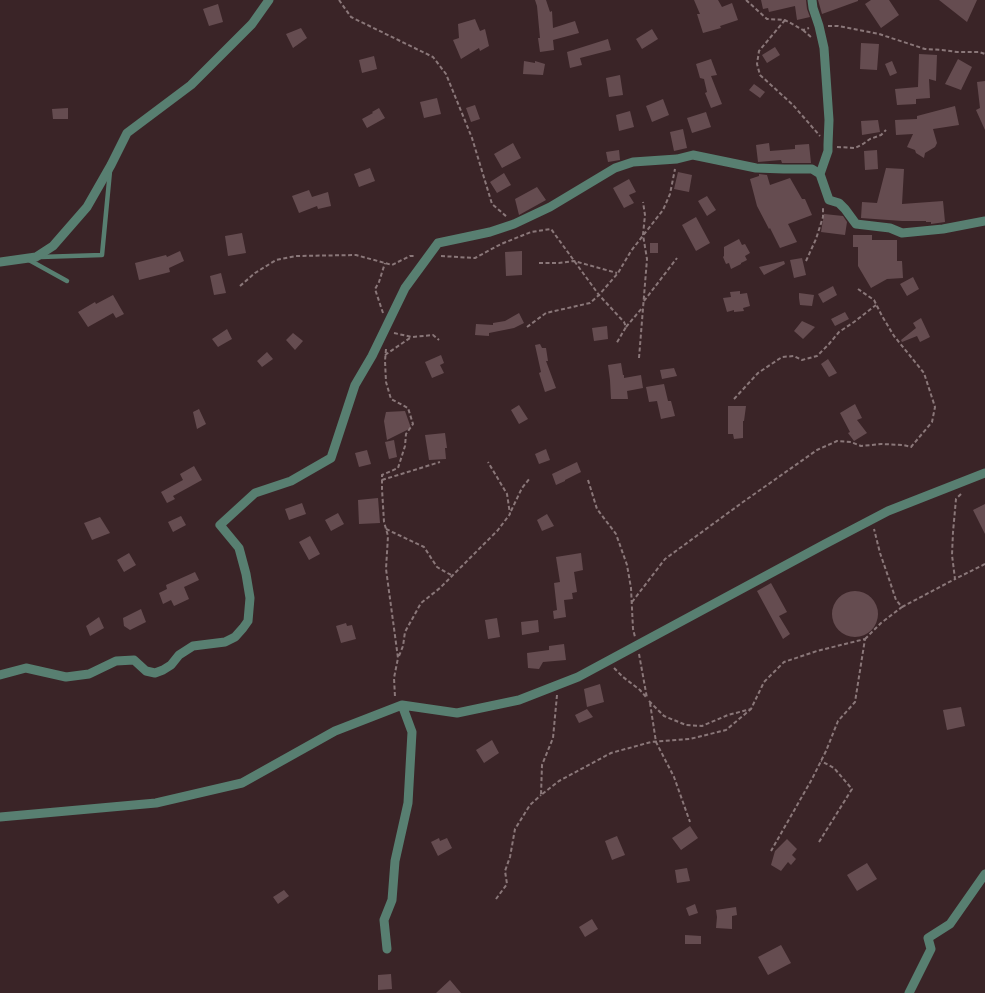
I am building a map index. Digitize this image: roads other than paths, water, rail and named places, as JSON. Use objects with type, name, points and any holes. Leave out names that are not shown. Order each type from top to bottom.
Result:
[{"type":"street","points":[[0,262],[36,257],[53,246],[88,207],[127,133],[191,85],[252,24],[269,0]]},
{"type":"street","points":[[812,0],[824,48],[829,120],[828,148],[820,174],[829,200],[839,203],[856,224],[890,228],[902,233],[943,230],[985,221]]},
{"type":"street","points":[[0,675],[26,668],[66,677],[89,674],[116,661],[134,660],[146,670],[155,673],[163,670],[179,655],[193,646],[225,642],[235,637],[248,621],[250,598],[239,548],[220,525],[254,493],[291,481],[332,458],[355,385],[405,288],[438,243],[490,232],[514,224],[550,207],[615,168],[633,162],[678,159],[693,155],[756,168],[812,169],[820,174]]},
{"type":"street","points":[[0,817],[156,803],[242,783],[336,731],[402,705],[456,713],[520,700],[578,677],[888,511],[985,473]]},
{"type":"street","points":[[387,949],[384,920],[392,900],[395,861],[408,803],[412,732],[402,705]]},
{"type":"street","points":[[909,993],[931,949],[928,938],[950,924],[985,874]]},
{"type":"lane","points":[[36,257],[102,255],[111,165]]},
{"type":"lane","points":[[25,258],[67,281]]}]
